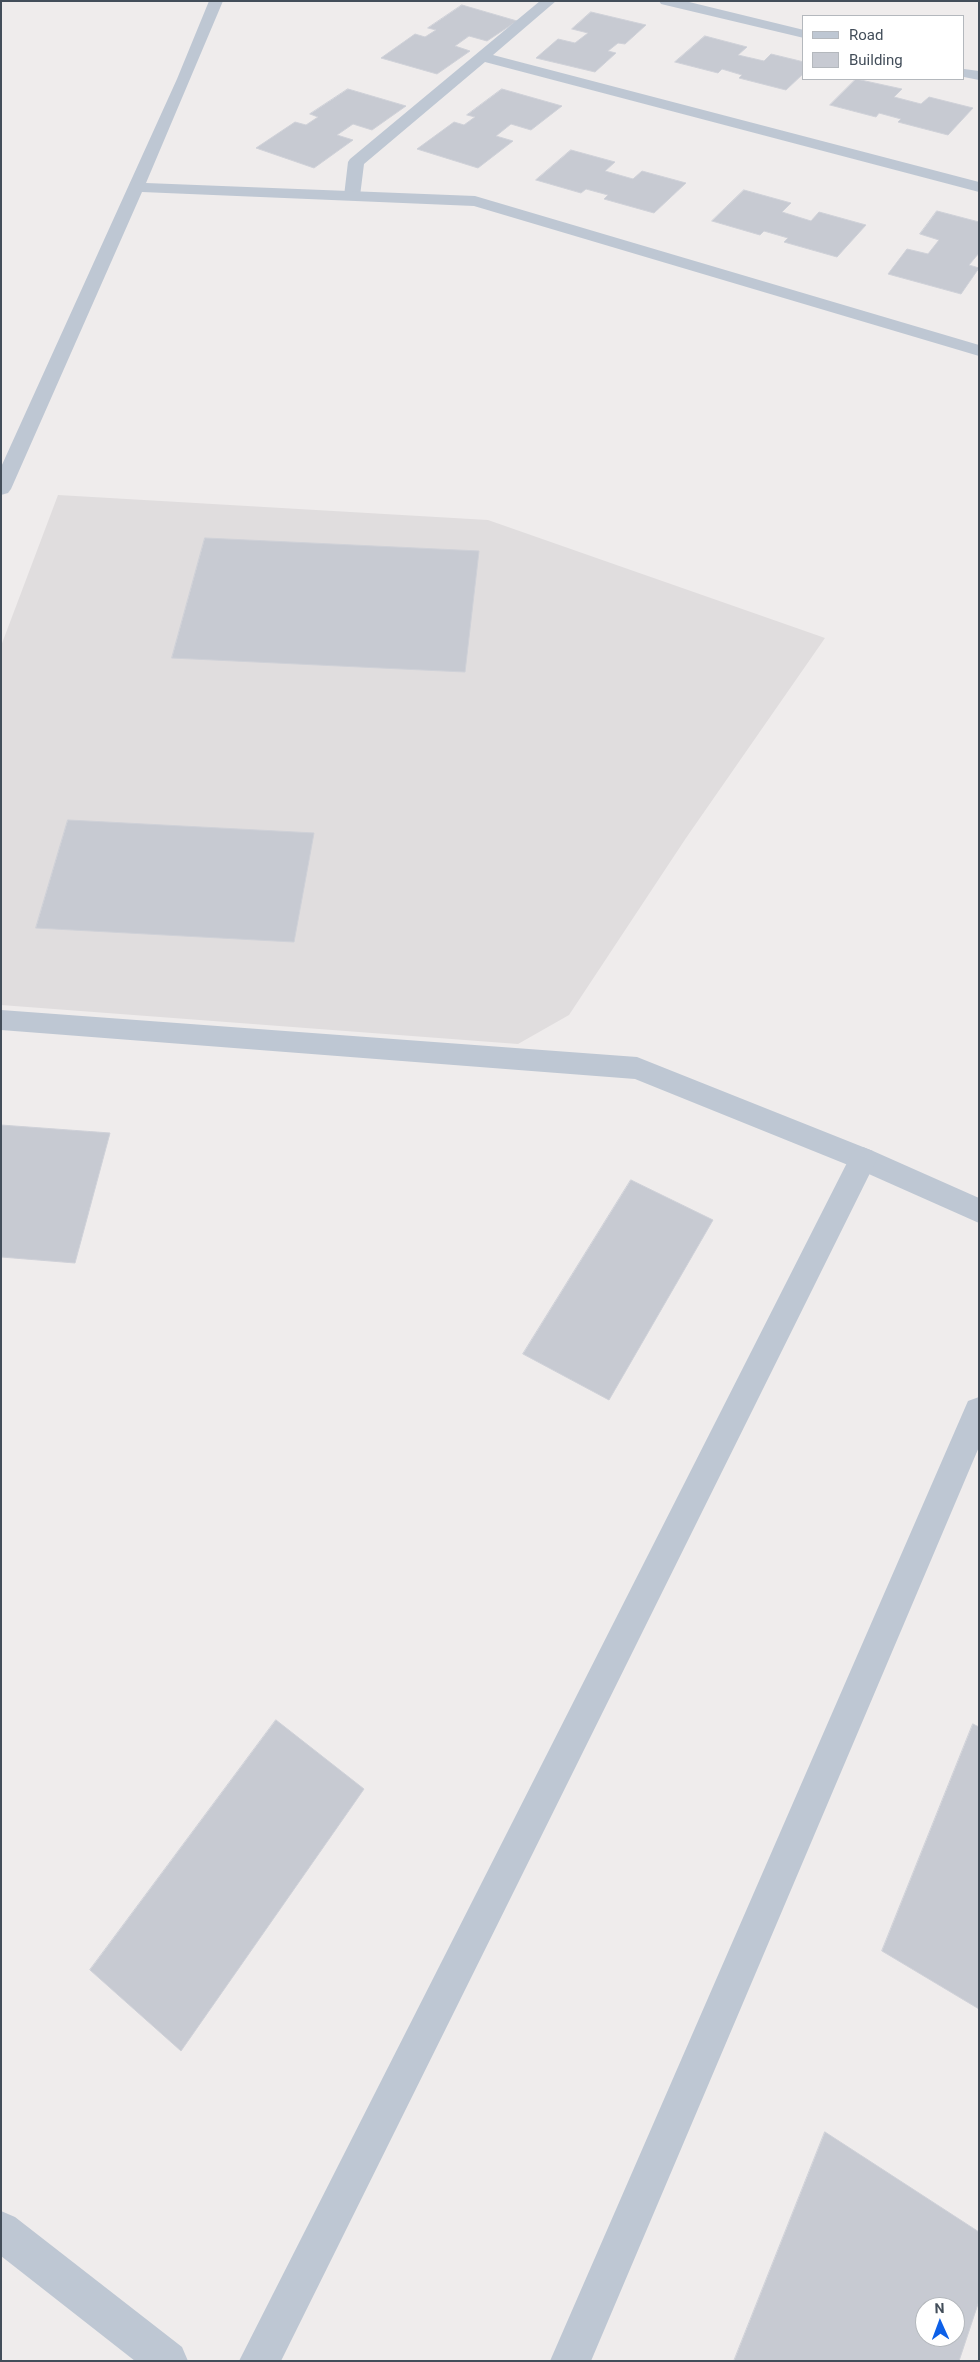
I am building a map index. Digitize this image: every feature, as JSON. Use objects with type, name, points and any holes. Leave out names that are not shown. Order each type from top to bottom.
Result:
[{"type":"street","points":[[1,489],[136,187],[216,1]]},
{"type":"street","points":[[352,196],[356,162],[549,1]]},
{"type":"street","points":[[666,1],[802,34]]},
{"type":"street","points":[[483,57],[979,187]]},
{"type":"street","points":[[965,73],[979,76]]},
{"type":"street","points":[[136,187],[475,202],[979,350]]},
{"type":"street","points":[[1,1020],[637,1068],[863,1159],[979,1211]]},
{"type":"street","points":[[259,2361],[863,1159]]},
{"type":"street","points":[[570,2361],[979,1411]]},
{"type":"street","points":[[1,2231],[168,2361]]},
{"type":"shaded area","points":[[58,495],[488,520],[825,638],[686,838],[569,1015],[518,1044],[1,1005],[1,646]]},
{"type":"building","points":[[462,5],[517,21],[487,41],[469,36],[455,46],[470,51],[437,74],[381,58],[415,34],[425,37],[436,30],[428,28]]},
{"type":"building","points":[[591,12],[646,25],[625,44],[618,43],[608,51],[616,53],[595,72],[536,58],[558,39],[575,43],[588,33],[572,29]]},
{"type":"building","points":[[705,36],[747,47],[738,55],[764,61],[771,54],[802,62],[802,75],[786,90],[739,78],[742,75],[722,69],[718,73],[675,62]]},
{"type":"building","points":[[855,80],[861,80],[902,89],[894,97],[921,104],[929,97],[973,108],[948,135],[898,122],[901,119],[879,113],[876,117],[830,105]]},
{"type":"building","points":[[348,89],[406,106],[372,130],[353,124],[337,135],[353,140],[314,168],[256,148],[295,122],[306,125],[318,117],[310,114]]},
{"type":"building","points":[[502,89],[562,106],[531,130],[511,124],[496,136],[513,141],[478,168],[417,149],[454,122],[464,125],[475,117],[467,115]]},
{"type":"building","points":[[571,150],[615,162],[605,171],[633,179],[642,171],[686,183],[654,213],[604,199],[608,195],[586,189],[581,193],[536,180]]},
{"type":"building","points":[[744,190],[791,203],[782,212],[811,221],[819,212],[866,225],[837,257],[784,242],[788,238],[764,231],[760,235],[712,221]]},
{"type":"building","points":[[937,211],[979,222],[979,253],[969,265],[979,268],[961,294],[888,274],[907,249],[928,254],[939,240],[920,234]]},
{"type":"building","points":[[205,538],[479,551],[465,672],[172,658]]},
{"type":"building","points":[[68,820],[314,833],[294,942],[36,928]]},
{"type":"building","points":[[1,1125],[110,1133],[75,1263],[1,1257]]},
{"type":"building","points":[[631,1180],[713,1220],[609,1400],[523,1354]]},
{"type":"building","points":[[276,1720],[364,1789],[181,2051],[90,1970]]},
{"type":"building","points":[[973,1724],[979,1727],[979,2009],[882,1951]]},
{"type":"building","points":[[825,2132],[979,2232],[979,2301],[965,2343],[965,2297],[915,2297],[915,2347],[964,2347],[959,2361],[734,2361]]}]
